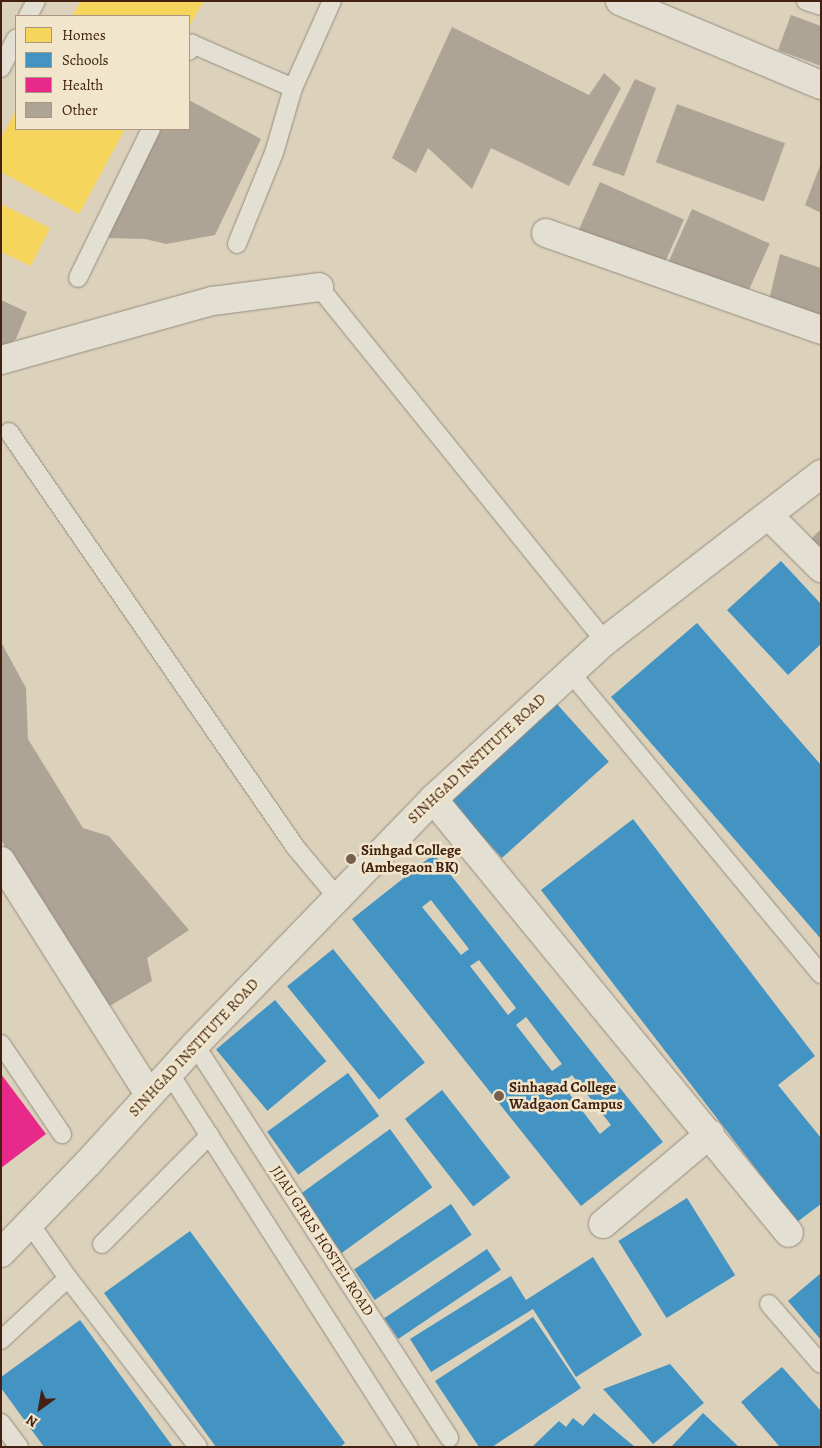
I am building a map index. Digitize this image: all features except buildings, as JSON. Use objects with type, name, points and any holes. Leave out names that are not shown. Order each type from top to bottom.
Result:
[{"type":"street","points":[[620,1],[821,85]]},
{"type":"street","points":[[546,233],[821,330]]},
{"type":"street","points":[[1,360],[213,301],[319,287]]},
{"type":"street","name":"SINHGAD INSTITUTE ROAD","points":[[1,1253],[149,1094],[170,1074],[195,1044],[336,896],[433,799],[605,641],[821,474]]},
{"type":"street","points":[[769,516],[821,568]]},
{"type":"street","points":[[433,799],[710,1134],[789,1233]]},
{"type":"street","points":[[1,861],[149,1094]]},
{"type":"street","points":[[603,1224],[710,1134]]},
{"type":"lane","points":[[29,15],[36,1]]},
{"type":"lane","points":[[237,244],[274,153],[293,88],[332,1]]},
{"type":"lane","points":[[806,1],[821,6]]},
{"type":"lane","points":[[1,68],[15,41]]},
{"type":"lane","points":[[190,49],[192,44],[293,88]]},
{"type":"lane","points":[[78,278],[151,130]]},
{"type":"lane","points":[[319,287],[605,641]]},
{"type":"lane","points":[[9,432],[296,848],[336,896]]},
{"type":"lane","points":[[570,672],[821,974]]},
{"type":"lane","points":[[1,1044],[62,1134]]},
{"type":"lane","name":"JIJAU GIRLS HOSTEL ROAD","points":[[195,1044],[449,1438]]},
{"type":"lane","points":[[170,1074],[409,1447]]},
{"type":"lane","points":[[102,1244],[210,1135]]},
{"type":"lane","points":[[30,1224],[68,1278],[198,1447]]},
{"type":"lane","points":[[1,1340],[68,1278]]},
{"type":"lane","points":[[769,1304],[821,1364]]},
{"type":"lane","points":[[1,1423],[19,1447]]},
{"type":"place","name":"Sinhgad College (Ambegaon BK)","points":[[351,859]]},
{"type":"place","name":"Sinhagad College Wadgaon Campus","points":[[499,1096]]}]
